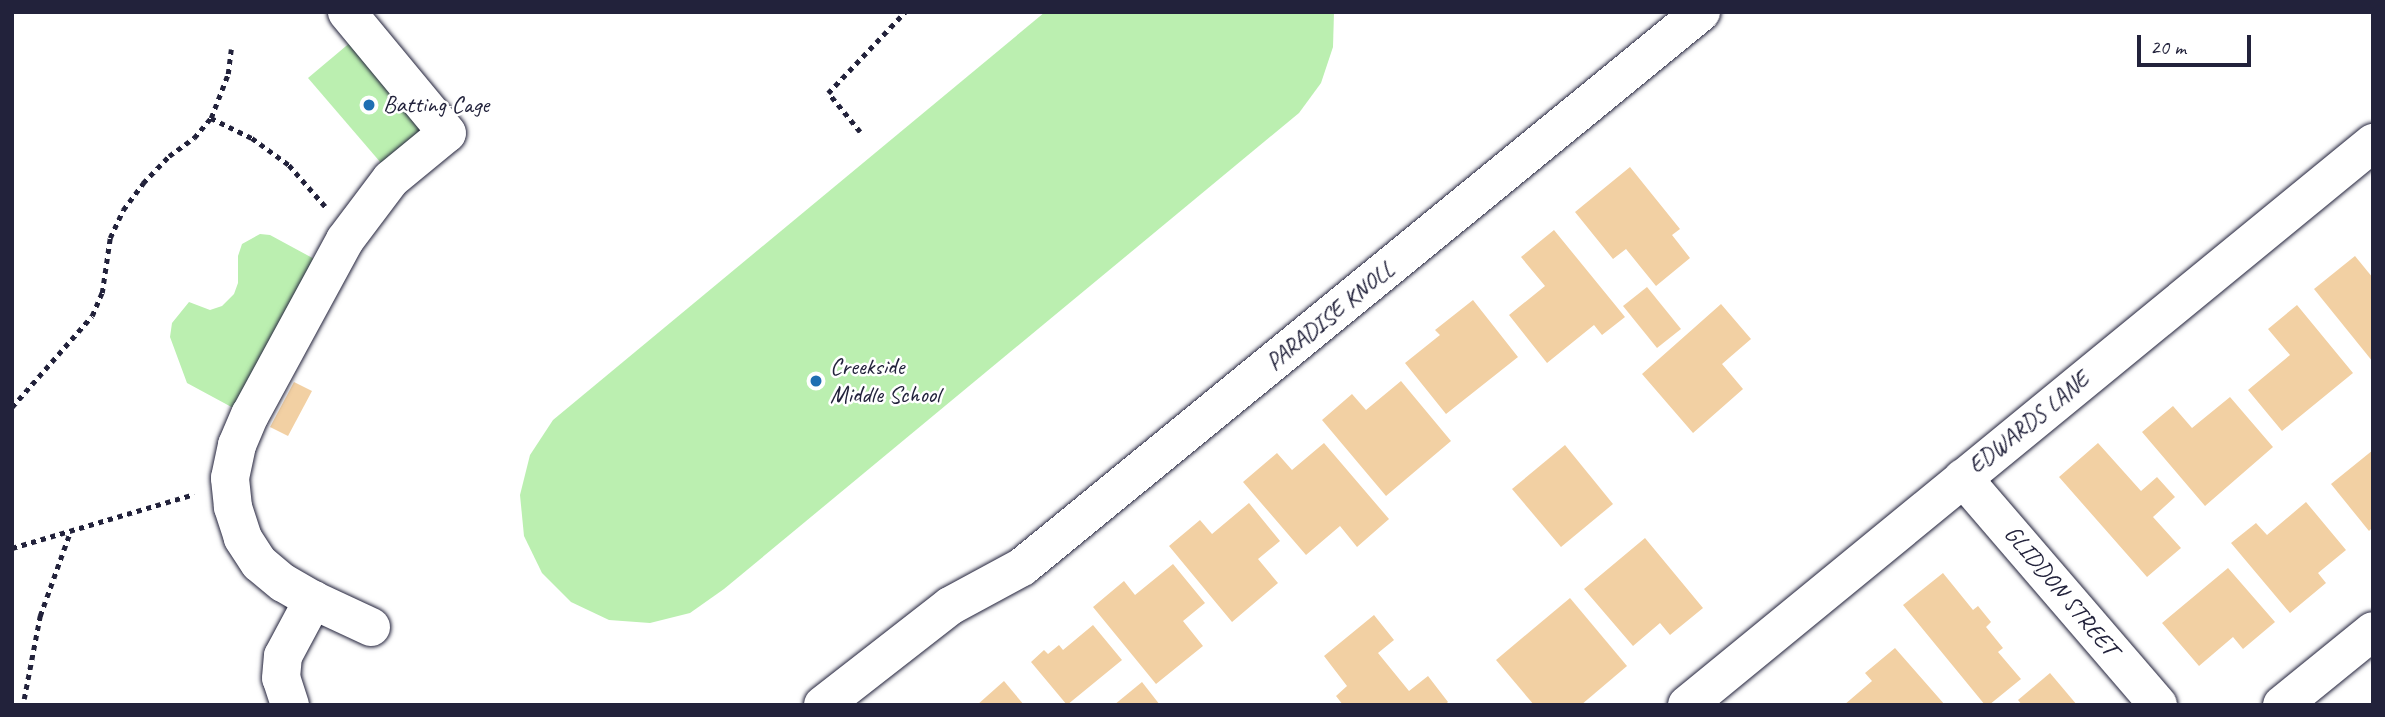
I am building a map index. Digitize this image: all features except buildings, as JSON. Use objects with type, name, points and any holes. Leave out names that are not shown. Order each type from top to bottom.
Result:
[{"type":"street","points":[[347,12],[447,133],[391,179],[345,240],[250,415],[237,445],[230,478],[233,507],[243,538],[259,563],[283,583],[371,627]]},
{"type":"street","name":"PARADISE KNOLL","points":[[823,705],[950,607],[1022,567],[1701,12]]},
{"type":"street","name":"EDWARDS LANE","points":[[1687,705],[2373,143]]},
{"type":"street","name":"GLIDDON STREET","points":[[1963,478],[2158,705]]},
{"type":"street","points":[[290,705],[281,678],[283,656],[313,600]]},
{"type":"street","points":[[2282,705],[2373,631]]},
{"type":"path","points":[[860,132],[828,93],[905,12]]},
{"type":"path","points":[[12,407],[92,317],[102,293],[110,238],[123,210],[143,183],[170,156],[194,138],[211,118],[228,74],[231,49]]},
{"type":"path","points":[[211,118],[252,138],[289,165],[323,203],[345,240]]},
{"type":"path","points":[[12,548],[184,498],[230,478]]},
{"type":"path","points":[[24,699],[40,616],[70,531]]},
{"type":"green space","points":[[1045,12],[1334,12],[1333,47],[1321,83],[1299,113],[724,589],[690,613],[650,623],[609,620],[571,602],[542,573],[524,536],[520,495],[530,455],[553,420]]},
{"type":"green space","name":"Batting Cage","points":[[352,41],[429,133],[387,170],[308,78]]},
{"type":"green space","points":[[260,234],[270,235],[318,261],[237,410],[187,383],[170,337],[172,323],[189,302],[210,310],[222,306],[234,294],[238,283],[238,256],[242,244]]},
{"type":"place","name":"Batting Cage","points":[[369,105]]},
{"type":"place","name":"Creekside Middle School","points":[[816,381]]}]
